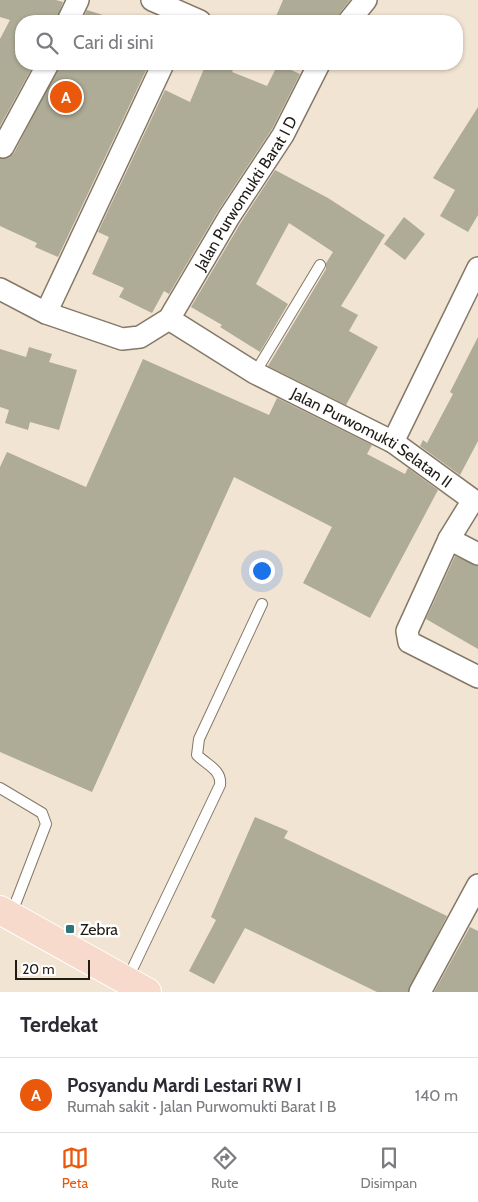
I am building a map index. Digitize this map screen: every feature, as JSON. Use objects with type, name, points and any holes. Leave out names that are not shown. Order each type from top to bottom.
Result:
[{"type":"main road","points":[[4,918],[129,988]]},
{"type":"street","points":[[71,15],[78,0]]},
{"type":"street","points":[[152,0],[182,15]]},
{"type":"street","points":[[354,15],[366,0]]},
{"type":"street","points":[[3,147],[45,70]]},
{"type":"street","points":[[46,313],[160,70]]},
{"type":"street","name":"Jalan Purwomukti Barat I D","points":[[169,319],[229,217],[283,135],[309,70]]},
{"type":"street","points":[[393,442],[478,268]]},
{"type":"street","points":[[0,288],[46,313],[122,339],[140,337],[169,319]]},
{"type":"street","name":"Jalan Purwomukti Selatan II","points":[[169,319],[255,373],[393,442],[476,496],[449,539],[406,637],[409,642],[478,677]]},
{"type":"street","points":[[449,539],[478,554]]},
{"type":"street","points":[[420,992],[478,885]]},
{"type":"lane","points":[[255,373],[320,264]]},
{"type":"lane","points":[[129,988],[220,785],[221,778],[218,772],[197,755],[199,738],[262,604]]},
{"type":"lane","points":[[0,788],[42,813],[46,824],[4,918]]},
{"type":"building","points":[[0,0],[56,0],[63,2],[58,15],[15,15],[15,70],[31,70],[0,126],[0,39],[10,20],[0,17]]},
{"type":"building","points":[[283,0],[350,0],[339,15],[277,15]]},
{"type":"building","points":[[87,10],[103,15],[85,15]]},
{"type":"building","points":[[57,70],[146,70],[58,257],[35,247],[37,243],[0,226],[0,159],[9,158],[14,153]]},
{"type":"building","points":[[203,70],[233,70],[232,72],[267,86],[275,70],[291,70],[300,74],[272,129],[218,211],[169,294],[164,291],[152,313],[119,297],[124,288],[92,274],[109,237],[98,232],[165,90],[190,102]]},
{"type":"building","points":[[478,107],[478,215],[468,232],[440,216],[455,190],[433,178]]},
{"type":"building","points":[[275,170],[328,198],[385,235],[341,306],[358,315],[349,331],[378,347],[346,405],[268,366],[326,269],[326,263],[333,252],[289,223],[256,284],[288,304],[260,352],[220,327],[222,325],[191,307],[240,224]]},
{"type":"building","points":[[404,217],[425,234],[405,260],[384,244]]},
{"type":"building","points":[[478,337],[478,441],[460,475],[420,446],[423,440],[427,443],[453,394],[450,392]]},
{"type":"building","points":[[29,347],[52,354],[49,362],[77,370],[59,430],[30,422],[28,430],[5,423],[9,410],[0,407],[0,349],[26,357]]},
{"type":"building","points":[[143,359],[269,415],[277,398],[372,445],[367,454],[405,474],[408,468],[438,490],[370,618],[303,583],[332,527],[234,477],[92,792],[0,752],[0,467],[7,452],[86,487]]},
{"type":"building","points":[[455,556],[478,566],[478,649],[426,619]]},
{"type":"building","points":[[255,817],[288,831],[284,838],[447,916],[408,992],[377,992],[245,928],[214,984],[189,971],[216,920],[211,917]]},
{"type":"building","points":[[470,927],[478,931],[478,992],[434,992]]},
{"type":"place","name":"Posyandu Mardi Lestari RW I","points":[[66,97]]},
{"type":"place","name":"Zebra","points":[[70,929]]}]
